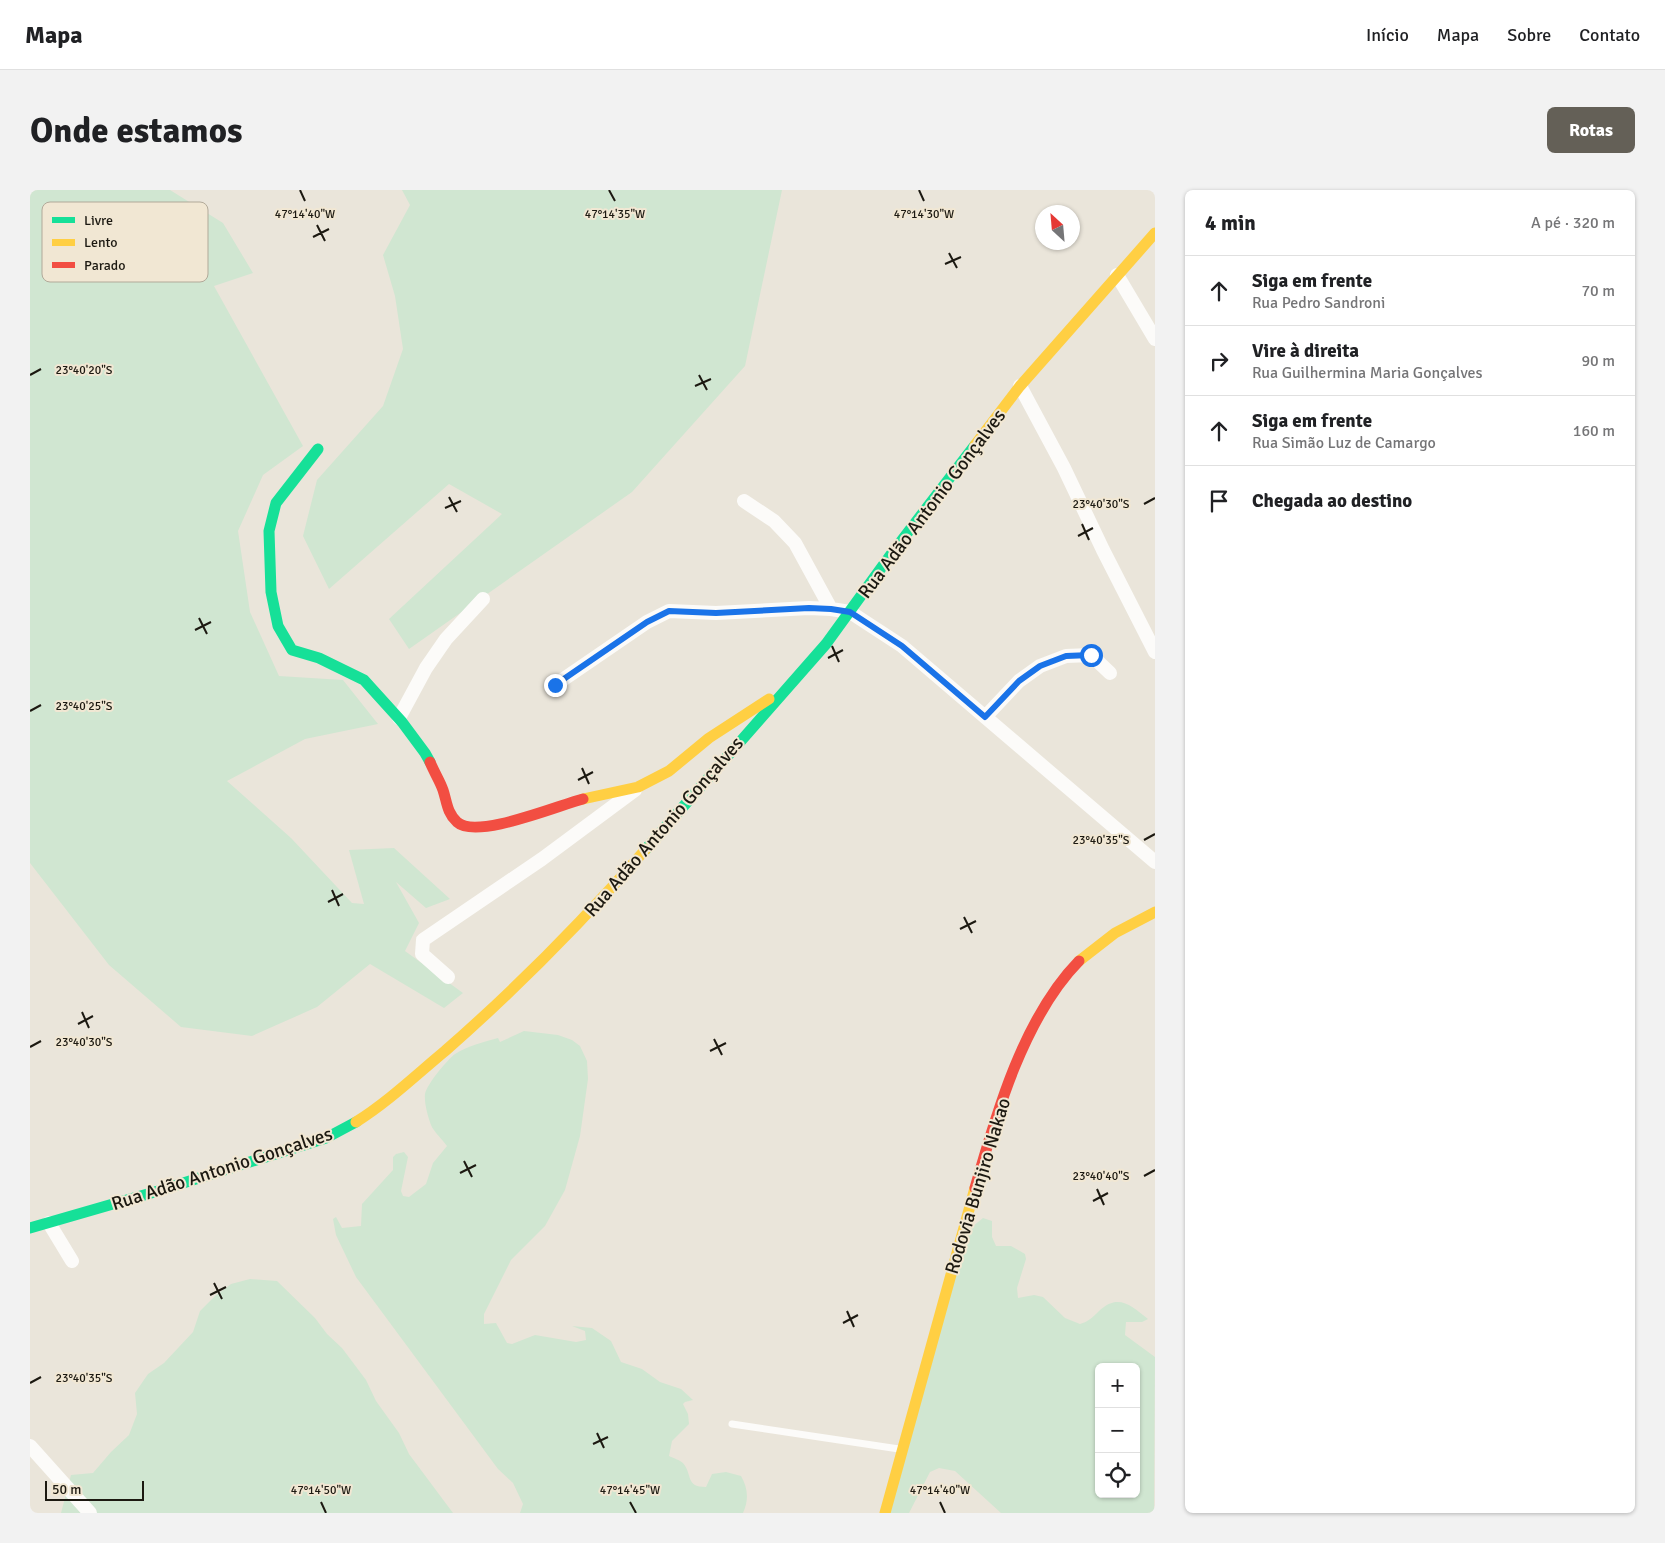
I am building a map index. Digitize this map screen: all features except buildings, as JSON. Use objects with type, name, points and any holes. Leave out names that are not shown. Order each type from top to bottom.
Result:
[{"type":"street","name":"Rua Adão Antonio Gonçalves","points":[[30,1228],[299,1148],[347,1128],[369,1114],[443,1054],[497,1005],[580,923],[826,644],[892,553],[1020,386],[1155,233]]},
{"type":"street","points":[[1116,275],[1155,339]]},
{"type":"street","points":[[1020,386],[1064,468],[1155,652]]},
{"type":"street","points":[[318,449],[276,503],[269,531],[271,592],[278,626],[292,650],[319,658],[364,680],[399,718],[425,752],[443,790],[448,810],[458,823],[489,826],[513,821],[581,799],[638,787]]},
{"type":"street","points":[[744,501],[774,521],[795,543],[831,609]]},
{"type":"street","points":[[399,718],[426,668],[446,639],[483,599]]},
{"type":"street","points":[[555,685],[647,622],[669,611],[716,613],[809,608],[850,612],[902,646],[1155,862]]},
{"type":"street","points":[[985,717],[1019,681],[1040,666],[1066,656],[1091,655],[1110,673]]},
{"type":"street","points":[[448,977],[422,954],[423,940],[542,860],[638,787],[669,771],[709,738],[785,689]]},
{"type":"street","name":"Rodovia Bunjiro Nakao","points":[[885,1513],[981,1164],[1020,1056],[1038,1016],[1059,982],[1086,952],[1118,930],[1155,912]]},
{"type":"street","points":[[49,1223],[72,1261]]},
{"type":"street","points":[[30,1446],[90,1513]]},
{"type":"lane","points":[[732,1424],[902,1450]]},
{"type":"green space","points":[[30,190],[170,190],[189,202],[42,202],[42,282],[208,282],[208,214],[223,223],[253,273],[214,286],[303,446],[263,475],[238,531],[250,612],[279,676],[343,680],[378,724],[305,739],[227,781],[291,838],[352,903],[364,904],[349,850],[394,848],[450,899],[426,908],[396,882],[419,923],[405,951],[463,993],[444,1008],[370,964],[317,1007],[252,1036],[181,1027],[109,965],[30,863]]},
{"type":"green space","points":[[402,190],[782,190],[745,366],[632,492],[409,649],[389,619],[502,514],[449,484],[329,589],[303,536],[317,480],[383,406],[403,349],[395,296],[383,255],[410,205]]},
{"type":"green space","points":[[524,1031],[558,1035],[572,1040],[580,1046],[587,1061],[588,1079],[580,1136],[565,1190],[545,1226],[511,1260],[484,1314],[484,1324],[496,1323],[507,1343],[512,1344],[535,1335],[576,1342],[586,1340],[585,1331],[572,1326],[592,1328],[611,1341],[621,1362],[642,1369],[660,1382],[681,1389],[693,1400],[683,1404],[688,1414],[689,1424],[672,1441],[669,1456],[683,1463],[690,1480],[695,1485],[706,1487],[712,1474],[726,1472],[741,1476],[747,1494],[743,1513],[520,1513],[523,1504],[513,1483],[498,1469],[356,1277],[336,1235],[333,1219],[336,1217],[342,1228],[361,1226],[362,1204],[393,1170],[393,1157],[396,1154],[404,1152],[408,1157],[401,1191],[403,1196],[409,1197],[426,1184],[433,1163],[447,1146],[431,1125],[425,1094],[433,1079],[447,1061],[470,1046],[498,1038],[500,1042]]},
{"type":"green space","points":[[983,1218],[992,1221],[992,1237],[996,1246],[1011,1246],[1025,1254],[1026,1259],[1017,1288],[1018,1298],[1034,1295],[1043,1297],[1065,1318],[1080,1324],[1086,1322],[1106,1306],[1118,1302],[1136,1309],[1148,1319],[1142,1322],[1126,1322],[1125,1335],[1155,1357],[1154,1513],[1001,1513],[955,1471],[939,1468],[930,1472],[909,1513],[886,1513],[966,1232]]},
{"type":"green space","points":[[250,1279],[277,1281],[315,1318],[327,1334],[342,1348],[366,1380],[376,1401],[399,1433],[409,1454],[453,1513],[61,1513],[71,1475],[93,1473],[129,1435],[137,1414],[135,1393],[148,1374],[164,1363],[193,1332],[200,1311],[215,1296],[231,1284]]},
{"type":"traffic: fast","points":[[646,849],[826,644],[892,553],[975,445]]},
{"type":"traffic: fast","points":[[318,449],[276,503],[269,531],[271,592],[278,626],[292,650],[319,658],[364,680],[402,722],[430,762]]},
{"type":"traffic: fast","points":[[30,1228],[158,1191],[326,1138],[356,1122]]},
{"type":"traffic: slow","points":[[975,445],[1020,386],[1155,233]]},
{"type":"traffic: slow","points":[[583,799],[638,787],[669,771],[709,738],[769,699]]},
{"type":"traffic: slow","points":[[356,1122],[402,1088],[498,1003],[574,928],[646,849]]},
{"type":"traffic: slow","points":[[1079,961],[1115,933],[1155,912]]},
{"type":"traffic: slow","points":[[885,1513],[975,1188]]},
{"type":"traffic: jam","points":[[430,762],[442,787],[451,815],[457,822],[467,826],[481,827],[518,820],[583,799]]},
{"type":"traffic: jam","points":[[975,1188],[992,1129],[1027,1038],[1042,1010],[1079,961]]},
{"type":"route","points":[[555,685],[647,622],[669,611],[716,613],[809,608],[850,612],[902,646],[985,717],[1019,681],[1040,666],[1066,656],[1091,655]]}]
